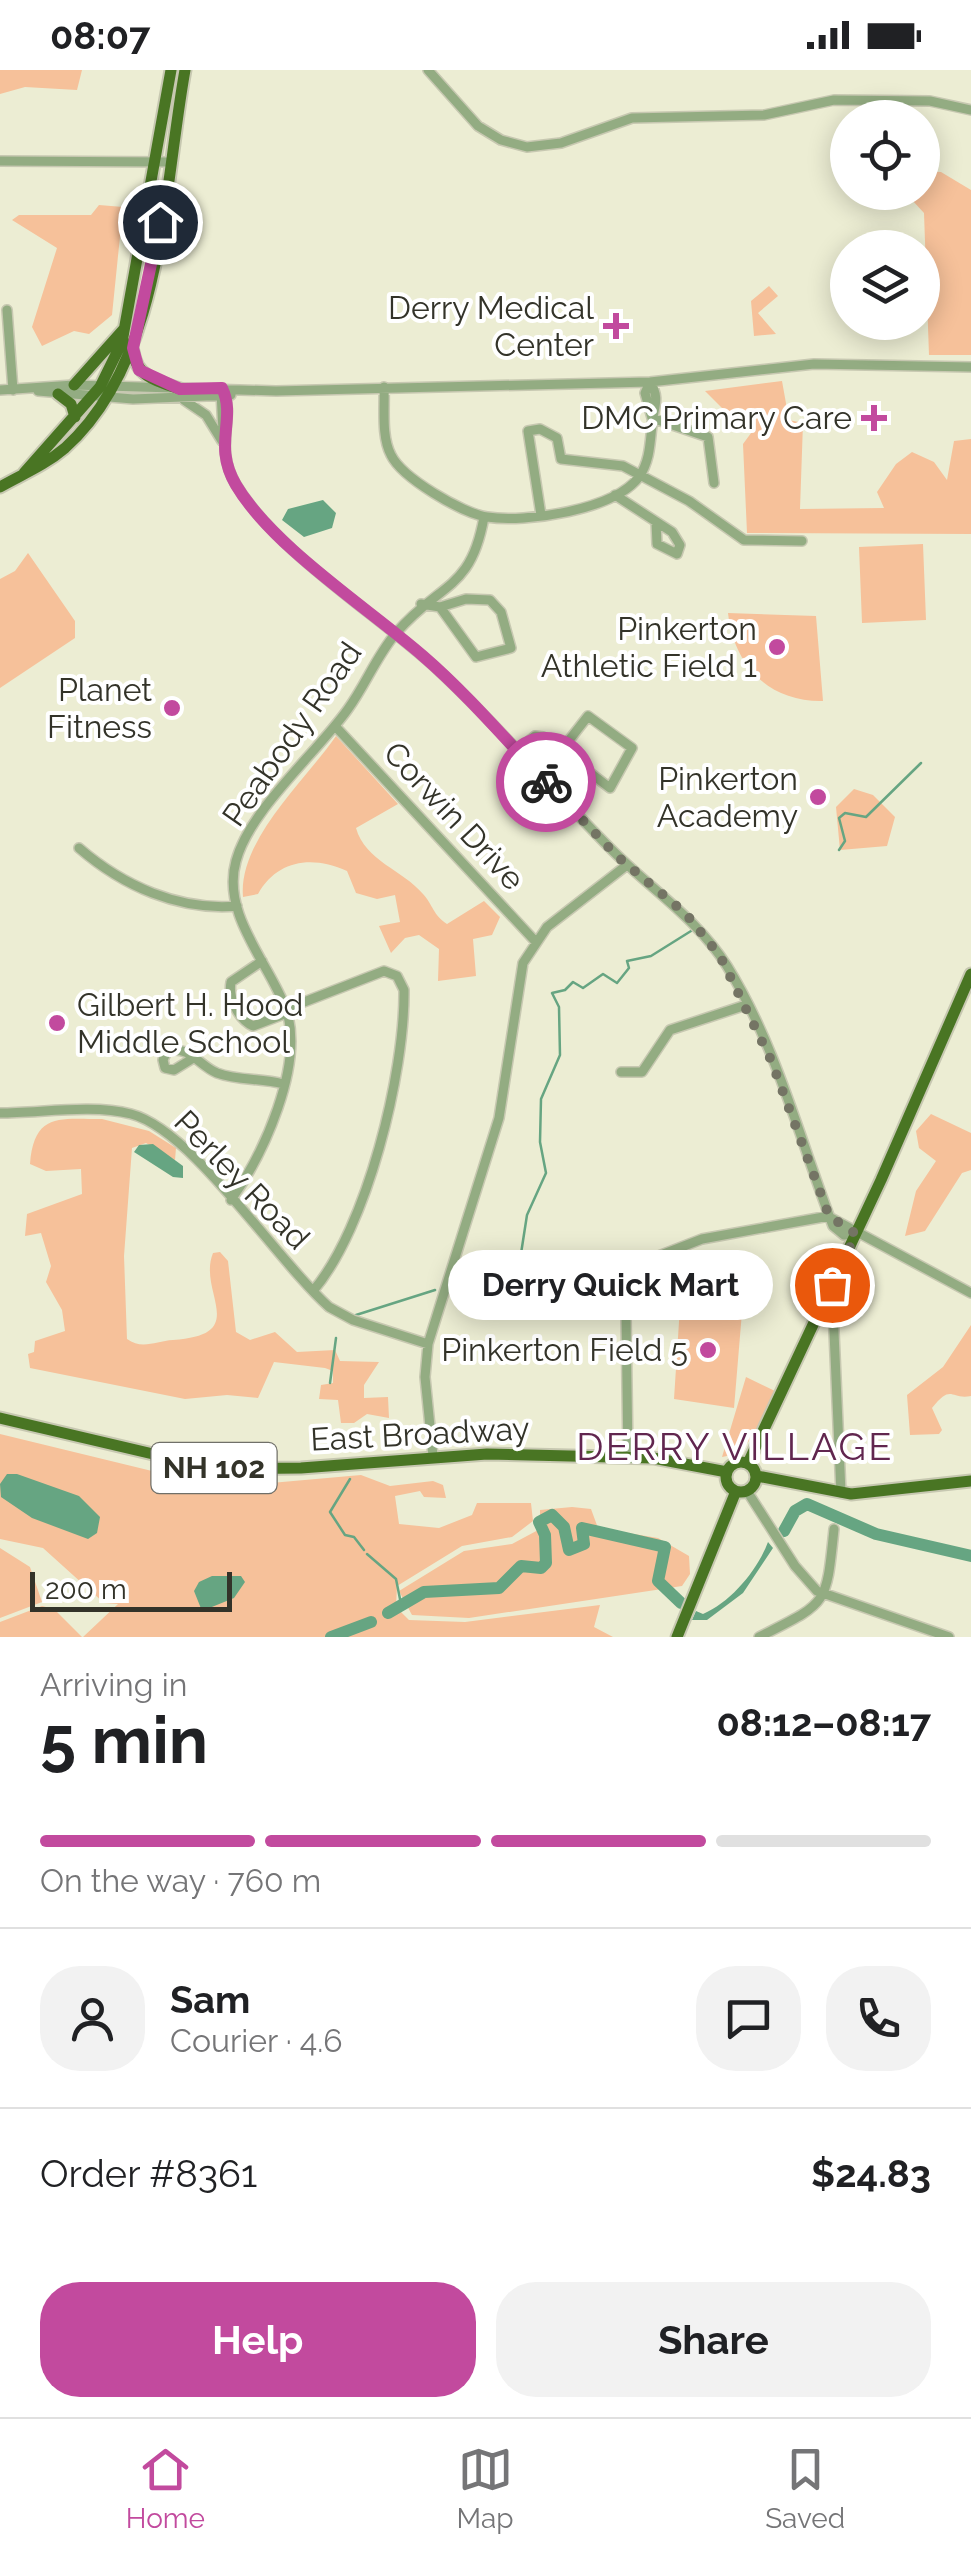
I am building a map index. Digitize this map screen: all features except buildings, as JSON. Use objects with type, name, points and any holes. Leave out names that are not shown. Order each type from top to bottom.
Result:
[{"type":"main road","points":[[0,487],[63,450],[133,348],[146,303],[171,70]]},
{"type":"main road","points":[[24,473],[103,392],[127,326],[185,70]]},
{"type":"main road","points":[[74,385],[127,326]]},
{"type":"main road","points":[[133,348],[135,364],[144,375],[178,394]]},
{"type":"main road","points":[[58,394],[71,404],[75,418]]},
{"type":"main road","points":[[748,1462],[856,1234],[971,974]]},
{"type":"main road","name":"East Broadway","points":[[0,1418],[217,1469],[300,1468],[433,1456],[628,1457],[727,1472]]},
{"type":"main road","points":[[741,1491],[728,1485],[727,1472],[737,1462],[748,1462]]},
{"type":"main road","points":[[748,1462],[757,1476],[841,1493],[971,1481]]},
{"type":"main road","points":[[677,1637],[741,1491],[757,1476]]},
{"type":"street","points":[[428,70],[478,126],[500,140],[526,147],[561,143],[642,117],[764,115],[834,100],[930,101],[971,110]]},
{"type":"street","points":[[0,161],[163,161]]},
{"type":"street","points":[[8,310],[14,390]]},
{"type":"street","points":[[36,390],[58,394],[223,394],[650,382],[814,364],[971,367]]},
{"type":"street","points":[[384,387],[386,433],[393,459],[438,495],[484,517],[541,514],[590,506],[615,496],[640,474],[650,450],[652,418],[645,402],[650,382]]},
{"type":"street","points":[[0,390],[74,385],[103,392]]},
{"type":"street","points":[[178,394],[200,410],[223,437]]},
{"type":"street","points":[[223,394],[223,437],[230,472],[249,502],[308,560],[439,671],[627,865],[694,923],[728,968],[838,1232],[856,1234],[971,1294]]},
{"type":"street","points":[[652,418],[708,437],[714,483]]},
{"type":"street","points":[[541,514],[528,431],[540,428],[552,434],[562,459],[614,462],[689,501],[740,538],[802,541]]},
{"type":"street","points":[[615,496],[656,522]]},
{"type":"street","name":"Peabody Road","points":[[230,1200],[257,1160],[292,1054],[286,1011],[237,906],[234,868],[245,840],[336,726],[396,634],[421,604],[465,574],[477,550],[484,517]]},
{"type":"street","points":[[421,604],[440,607],[466,599],[490,600],[501,612],[512,646],[484,658],[475,656],[440,607]]},
{"type":"street","points":[[517,751],[538,736],[563,748],[610,788],[632,750],[626,739],[590,716],[584,718],[563,748]]},
{"type":"street","name":"Corwin Drive","points":[[336,726],[535,941]]},
{"type":"street","points":[[79,848],[115,874],[186,906],[237,906]]},
{"type":"street","points":[[433,1456],[425,1378],[428,1344],[500,1118],[517,984],[535,941],[627,865]]},
{"type":"street","points":[[262,961],[230,982],[239,1013],[252,1026],[384,971],[397,976],[404,990],[390,1110],[340,1255],[313,1292]]},
{"type":"street","points":[[621,1072],[642,1072],[650,1066],[665,1034],[678,1025],[746,1005]]},
{"type":"street","points":[[194,1057],[220,1074],[283,1084]]},
{"type":"street","name":"Perley Road","points":[[0,1113],[133,1114],[174,1138],[313,1292],[344,1316],[428,1344]]},
{"type":"street","points":[[628,1457],[626,1316],[643,1262],[690,1242],[829,1216]]},
{"type":"street","points":[[832,1285],[841,1493]]},
{"type":"street","points":[[741,1491],[800,1574],[826,1596],[950,1637]]},
{"type":"street","points":[[759,1637],[808,1612],[826,1596],[834,1530]]},
{"type":"shaded area","points":[[0,70],[82,70],[77,90],[25,87],[0,94]]},
{"type":"shaded area","points":[[940,172],[971,190],[971,355],[929,355],[928,340],[940,340],[940,230],[925,230],[921,210],[940,210]]},
{"type":"shaded area","points":[[99,205],[123,207],[112,315],[89,334],[74,331],[42,346],[32,327],[57,248],[12,220],[19,215],[91,215]]},
{"type":"shaded area","points":[[769,286],[778,296],[758,313],[776,334],[754,336],[751,301]]},
{"type":"shaded area","points":[[782,381],[789,420],[803,423],[800,509],[884,508],[877,492],[896,464],[912,452],[934,462],[947,480],[954,441],[971,439],[971,534],[747,533],[743,444],[754,429],[748,419],[728,414],[705,391]]},
{"type":"shaded area","points":[[323,500],[336,513],[332,528],[304,537],[282,520],[288,509]]},
{"type":"shaded area","points":[[923,544],[926,620],[862,623],[859,547]]},
{"type":"shaded area","points":[[28,553],[75,621],[75,638],[0,688],[0,579],[15,571]]},
{"type":"shaded area","name":"Pinkerton Athletic Field 1","points":[[728,613],[816,616],[823,701],[786,695],[758,677],[738,649]]},
{"type":"shaded area","points":[[336,736],[398,804],[356,828],[367,849],[415,886],[447,924],[484,901],[500,917],[492,935],[473,939],[476,976],[438,981],[439,949],[419,935],[405,938],[391,953],[379,926],[400,922],[395,895],[377,899],[356,893],[347,871],[334,866],[296,864],[275,874],[258,894],[243,897],[244,876],[262,833]]},
{"type":"shaded area","points":[[854,789],[873,795],[895,817],[887,846],[840,850],[836,807]]},
{"type":"shaded area","points":[[931,1114],[971,1133],[971,1170],[962,1173],[925,1231],[905,1236],[916,1191],[936,1161],[919,1148],[916,1131]]},
{"type":"shaded area","points":[[102,1119],[149,1131],[176,1148],[175,1160],[146,1143],[132,1148],[124,1256],[127,1339],[149,1344],[210,1330],[217,1309],[210,1268],[213,1253],[220,1252],[228,1261],[236,1332],[250,1340],[275,1332],[297,1352],[335,1350],[340,1361],[379,1362],[364,1385],[364,1398],[388,1397],[389,1418],[367,1414],[354,1423],[341,1423],[338,1400],[319,1399],[321,1385],[333,1383],[333,1371],[325,1368],[274,1362],[258,1398],[227,1395],[185,1399],[30,1368],[28,1354],[34,1352],[35,1341],[65,1331],[62,1310],[46,1282],[51,1266],[41,1233],[25,1236],[27,1214],[82,1194],[81,1169],[46,1171],[30,1164],[33,1147],[43,1127],[52,1122]]},
{"type":"shaded area","points":[[153,1144],[183,1166],[183,1178],[173,1177],[134,1152],[139,1145]]},
{"type":"shaded area","points":[[520,1260],[551,1268],[567,1278],[567,1287],[554,1296],[534,1296],[526,1287],[511,1292],[479,1284],[476,1276],[481,1271]]},
{"type":"shaded area","name":"Pinkerton Field 5","points":[[681,1291],[743,1300],[734,1408],[674,1399]]},
{"type":"shaded area","points":[[971,1325],[971,1396],[948,1394],[932,1408],[942,1430],[939,1434],[910,1435],[907,1395],[943,1367]]},
{"type":"shaded area","points":[[746,1377],[775,1391],[749,1441],[733,1454],[722,1457]]},
{"type":"shaded area","points":[[0,1434],[189,1480],[236,1486],[361,1475],[390,1486],[433,1481],[443,1485],[446,1498],[424,1497],[420,1491],[395,1496],[399,1524],[439,1528],[472,1515],[477,1503],[531,1503],[533,1521],[512,1537],[462,1546],[397,1586],[396,1607],[409,1620],[465,1622],[600,1605],[594,1627],[613,1637],[83,1637],[118,1604],[104,1603],[43,1548],[0,1539]]},
{"type":"shaded area","points":[[7,1474],[79,1496],[100,1517],[97,1533],[88,1539],[32,1518],[1,1497],[0,1484]]},
{"type":"shaded area","points":[[591,1509],[598,1528],[658,1538],[689,1556],[690,1574],[682,1586],[469,1618],[412,1615],[399,1591],[464,1551],[512,1544],[540,1529],[540,1510]]},
{"type":"shaded area","points":[[768,1542],[773,1548],[743,1593],[707,1620],[692,1620],[696,1611],[703,1614],[733,1594]]},
{"type":"shaded area","points":[[0,1548],[30,1567],[42,1602],[0,1618]]},
{"type":"shaded area","points":[[212,1576],[241,1576],[245,1582],[234,1598],[202,1611],[194,1591],[199,1582]]},
{"type":"shaded area","points":[[42,1606],[54,1609],[82,1637],[0,1637],[0,1622]]},
{"type":"waterway","points":[[839,850],[845,841],[839,818],[845,813],[866,817],[921,763]]},
{"type":"waterway","points":[[520,1260],[527,1215],[546,1173],[540,1142],[541,1099],[560,1055],[559,1007],[552,993],[565,990],[573,982],[583,988],[603,974],[617,983],[629,968],[627,961],[651,956],[691,931]]},
{"type":"waterway","points":[[465,1280],[480,1275]]},
{"type":"waterway","points":[[356,1315],[435,1290]]},
{"type":"waterway","points":[[330,1383],[336,1338]]},
{"type":"waterway","points":[[350,1479],[330,1512],[345,1535],[354,1537],[364,1550]]},
{"type":"waterway","points":[[784,1531],[795,1511],[807,1504],[876,1534],[971,1556]]},
{"type":"waterway","points":[[388,1613],[424,1592],[499,1588],[521,1566],[541,1568],[546,1563],[545,1535],[539,1522],[552,1515],[564,1527],[569,1550],[584,1544],[582,1528],[665,1547],[658,1581],[681,1603]]},
{"type":"waterway","points":[[367,1554],[396,1579],[401,1604]]},
{"type":"waterway","points":[[331,1637],[371,1622]]},
{"type":"way so far","points":[[546,782],[618,857],[686,914],[712,944],[735,981],[798,1126],[829,1216],[856,1234],[832,1285]]},
{"type":"place","name":"Derry Medical Center","points":[[616,326]]},
{"type":"place","name":"DMC Primary Care","points":[[874,418]]},
{"type":"place","name":"Pinkerton Athletic Field 1","points":[[777,647]]},
{"type":"place","name":"Planet Fitness","points":[[172,708]]},
{"type":"place","name":"Pinkerton Academy","points":[[818,797]]},
{"type":"place","name":"Gilbert H. Hood Middle School","points":[[57,1023]]},
{"type":"place","name":"Derry Quick Mart","points":[[832,1285]]},
{"type":"place","name":"Pinkerton Field 5","points":[[708,1350]]},
{"type":"district","name":"DERRY VILLAGE","points":[[735,1447]]},
{"type":"route","points":[[160,222],[146,303],[133,348],[139,370],[180,389],[222,388],[227,397],[222,441],[237,487],[286,540],[439,671],[546,782]]}]
